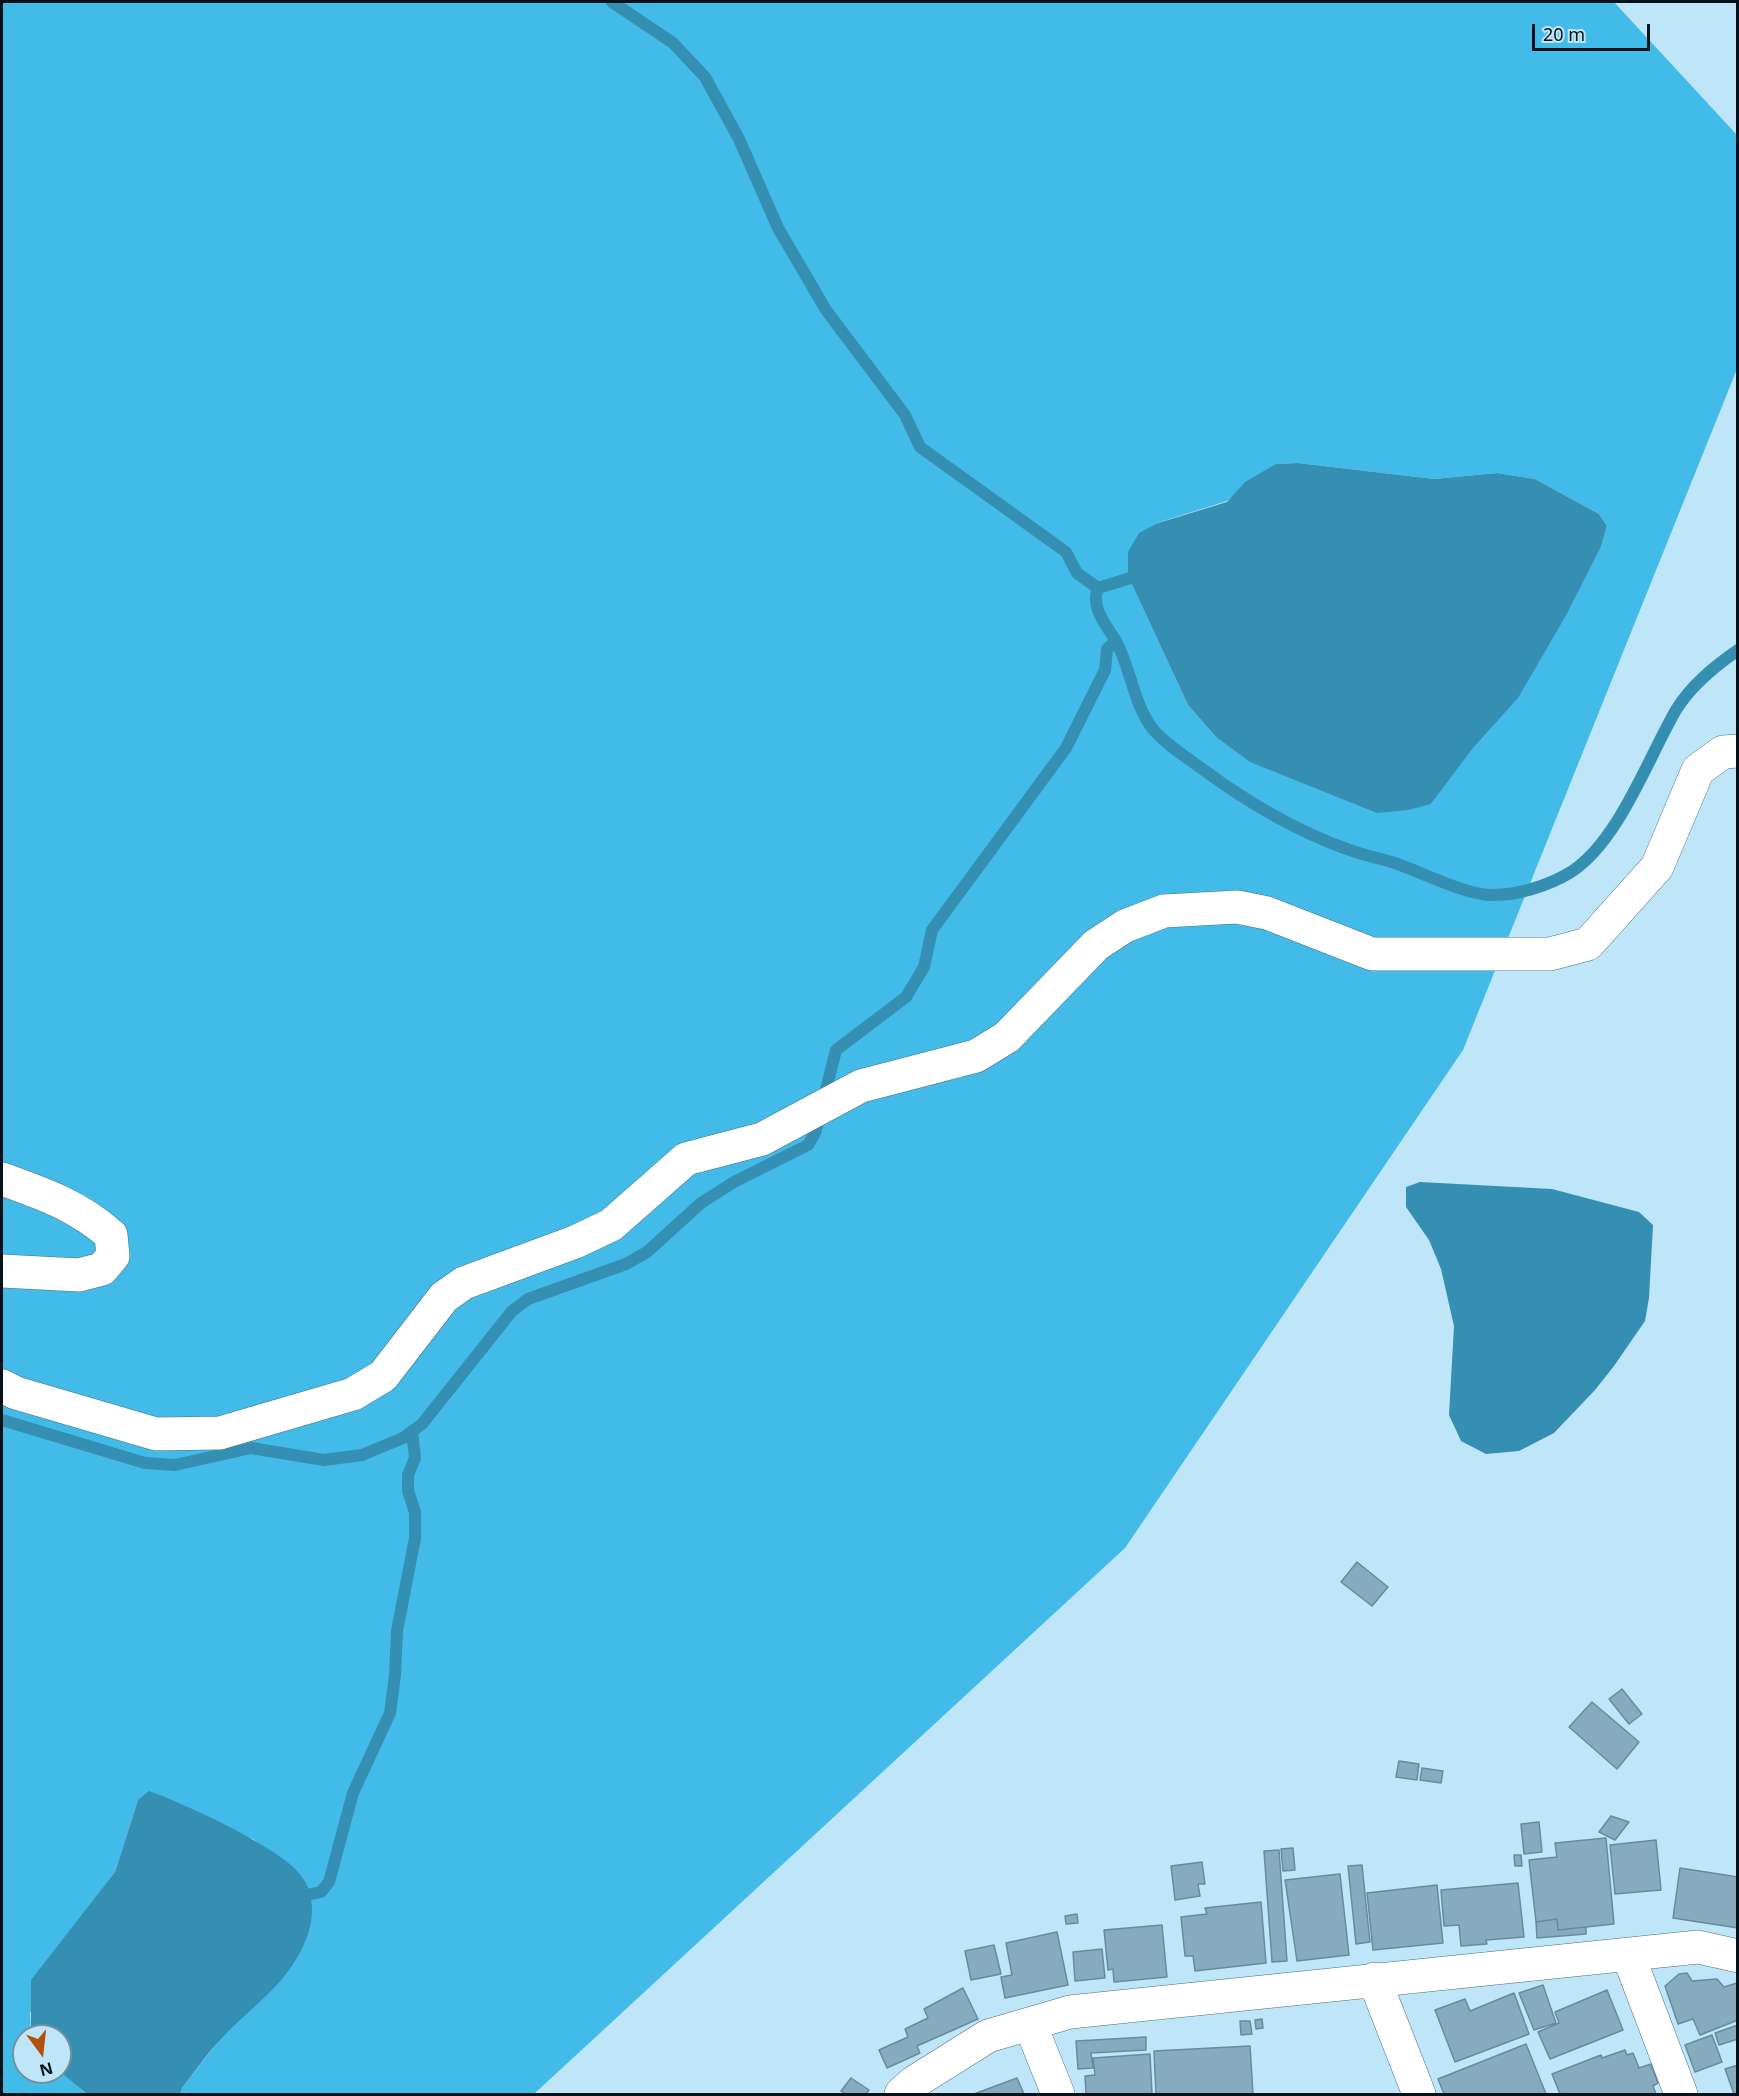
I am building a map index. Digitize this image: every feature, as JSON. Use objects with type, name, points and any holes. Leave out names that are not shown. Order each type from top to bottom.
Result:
[{"type":"street","points":[[2,1386],[62,1407],[156,1434],[220,1433],[353,1394],[383,1376],[444,1297],[464,1283],[575,1242],[610,1226],[686,1159],[762,1139],[861,1086],[976,1056],[1007,1037],[1096,945],[1125,926],[1164,910],[1237,907],[1257,911],[1372,954],[1550,954],[1588,944],[1657,867],[1698,770],[1723,752],[1737,752]]},
{"type":"street","points":[[2,1179],[61,1200],[92,1219],[111,1235],[113,1256],[102,1269],[79,1275],[2,1271]]},
{"type":"street","points":[[901,2094],[913,2083],[988,2036],[1070,2012],[1374,1979],[1629,1956],[1698,1947],[1737,1956]]},
{"type":"street","points":[[1629,1956],[1681,2094]]},
{"type":"street","points":[[1374,1979],[1419,2094]]},
{"type":"street","points":[[1030,2024],[1058,2094]]},
{"type":"shaded area","points":[[2,2],[1614,2],[1737,135],[1737,369],[1463,1050],[1125,1548],[534,2094],[180,2094],[182,2088],[220,2039],[288,1971],[305,1880],[253,1839],[138,1800],[115,1872],[92,1903],[30,2013],[30,2024],[12,2024],[12,2084],[72,2084],[72,2082],[87,2094],[2,2094]],"holes":[[[1298,463],[1434,479],[1497,473],[1535,479],[1599,514],[1607,526],[1601,547],[1568,612],[1431,804],[1215,736],[1188,705],[1128,576],[1157,523],[1227,501],[1276,464]]]},
{"type":"shaded area","points":[[1298,463],[1434,479],[1497,473],[1535,479],[1599,514],[1607,526],[1601,547],[1568,612],[1518,698],[1472,749],[1431,804],[1408,810],[1377,813],[1250,762],[1215,736],[1188,705],[1128,576],[1128,552],[1139,533],[1158,523],[1227,502],[1245,482],[1276,464]]},
{"type":"shaded area","points":[[1420,1182],[1552,1189],[1639,1212],[1653,1225],[1649,1298],[1645,1321],[1595,1390],[1554,1433],[1519,1451],[1486,1454],[1461,1441],[1449,1415],[1454,1326],[1441,1269],[1429,1240],[1406,1207],[1406,1187]]},
{"type":"shaded area","points":[[149,1791],[234,1829],[279,1856],[305,1881],[312,1904],[310,1928],[289,1970],[206,2056],[180,2094],[87,2094],[72,2082],[72,2024],[31,2024],[31,1980],[115,1872],[138,1800]]},
{"type":"building","points":[[1357,1562],[1388,1587],[1372,1606],[1341,1582]]},
{"type":"building","points":[[1622,1689],[1642,1714],[1629,1724],[1609,1699]]},
{"type":"building","points":[[1592,1702],[1639,1742],[1617,1769],[1569,1727]]},
{"type":"building","points":[[1399,1761],[1419,1764],[1417,1780],[1396,1777]]},
{"type":"building","points":[[1422,1768],[1443,1771],[1441,1783],[1420,1780]]},
{"type":"building","points":[[1611,1816],[1629,1822],[1615,1840],[1599,1832]]},
{"type":"building","points":[[1539,1822],[1542,1852],[1524,1854],[1521,1824]]},
{"type":"building","points":[[1606,1838],[1614,1924],[1558,1930],[1557,1919],[1536,1922],[1529,1860],[1557,1857],[1555,1843]]},
{"type":"building","points":[[1656,1840],[1661,1890],[1615,1894],[1610,1845]]},
{"type":"building","points":[[1293,1848],[1295,1870],[1283,1871],[1281,1849]]},
{"type":"building","points":[[1279,1850],[1287,1961],[1272,1962],[1264,1851]]},
{"type":"building","points":[[1514,1855],[1521,1855],[1522,1866],[1515,1866]]},
{"type":"building","points":[[1202,1862],[1205,1884],[1198,1884],[1200,1896],[1175,1900],[1171,1866]]},
{"type":"building","points":[[1362,1865],[1370,1942],[1356,1944],[1348,1866]]},
{"type":"building","points":[[1680,1868],[1738,1877],[1738,1928],[1673,1918]]},
{"type":"building","points":[[1340,1874],[1349,1955],[1297,1961],[1285,1880]]},
{"type":"building","points":[[1518,1883],[1524,1937],[1486,1940],[1487,1944],[1461,1946],[1459,1925],[1444,1926],[1441,1890]]},
{"type":"building","points":[[1437,1885],[1443,1943],[1373,1950],[1367,1893]]},
{"type":"building","points":[[1261,1902],[1266,1963],[1195,1971],[1193,1956],[1185,1956],[1181,1917],[1207,1914],[1205,1908]]},
{"type":"building","points":[[1077,1914],[1078,1923],[1066,1924],[1065,1916]]},
{"type":"building","points":[[1557,1919],[1558,1930],[1586,1927],[1586,1934],[1537,1938],[1536,1922]]},
{"type":"building","points":[[1162,1925],[1167,1977],[1114,1982],[1113,1969],[1108,1970],[1104,1930]]},
{"type":"building","points":[[1057,1932],[1068,1985],[1005,1998],[1001,1977],[1012,1975],[1006,1943]]},
{"type":"building","points":[[994,1945],[1001,1974],[971,1980],[965,1951]]},
{"type":"building","points":[[1102,1949],[1105,1978],[1075,1981],[1073,1952]]},
{"type":"building","points":[[1687,1973],[1692,1981],[1717,1979],[1724,1987],[1737,1983],[1738,2020],[1700,2035],[1693,2019],[1678,2024],[1665,1986],[1679,1974]]},
{"type":"building","points":[[1543,1985],[1556,2023],[1534,2030],[1519,1993]]},
{"type":"building","points":[[963,1988],[978,2019],[917,2046],[920,2053],[887,2068],[879,2050],[908,2037],[905,2029],[928,2018],[924,2009]]},
{"type":"building","points":[[1607,1990],[1623,2030],[1550,2059],[1538,2032],[1559,2023],[1555,2012]]},
{"type":"building","points":[[1514,1993],[1529,2034],[1455,2062],[1435,2010],[1465,1999],[1470,2011]]},
{"type":"building","points":[[1262,2019],[1263,2028],[1256,2029],[1255,2020]]},
{"type":"building","points":[[1240,2021],[1250,2021],[1252,2034],[1241,2035]]},
{"type":"building","points":[[1738,2025],[1738,2039],[1719,2045],[1715,2033]]},
{"type":"building","points":[[1712,2035],[1722,2062],[1695,2072],[1685,2045]]},
{"type":"building","points":[[1146,2037],[1146,2050],[1091,2053],[1093,2068],[1078,2069],[1076,2041]]},
{"type":"building","points":[[1526,2044],[1546,2094],[1444,2094],[1438,2079]]},
{"type":"building","points":[[1250,2046],[1253,2094],[1156,2094],[1154,2051]]},
{"type":"building","points":[[1625,2050],[1627,2055],[1633,2053],[1639,2068],[1651,2064],[1658,2083],[1653,2086],[1656,2094],[1560,2094],[1552,2074],[1601,2055],[1602,2058]]},
{"type":"building","points":[[1150,2054],[1152,2094],[1086,2094],[1085,2076],[1095,2075],[1093,2058]]},
{"type":"building","points":[[1738,2065],[1738,2094],[1734,2094],[1725,2069]]},
{"type":"building","points":[[851,2078],[869,2090],[866,2094],[846,2094],[841,2091]]},
{"type":"building","points":[[1017,2078],[1024,2094],[974,2094]]},
{"type":"waterway","points":[[612,2],[673,43],[705,77],[739,139],[778,228],[826,310],[905,415],[920,447],[1066,552],[1077,573],[1098,588]]},
{"type":"waterway","points":[[2,1420],[145,1463],[175,1465],[251,1448],[324,1460],[362,1455],[403,1438],[422,1424],[512,1311],[528,1299],[626,1264],[647,1252],[701,1203],[734,1182],[808,1145],[815,1133],[836,1050],[906,997],[924,967],[932,930],[1066,748],[1105,670],[1107,649],[1116,641],[1098,609],[1096,602],[1098,588],[1140,575]]},
{"type":"waterway","points":[[1116,641],[1140,707],[1152,728],[1175,750],[1236,792],[1289,824],[1327,841],[1395,863],[1454,886],[1489,895],[1510,894],[1542,886],[1571,872],[1588,858],[1618,820],[1682,701],[1704,677],[1738,650]]},
{"type":"waterway","points":[[302,1896],[321,1892],[329,1882],[353,1793],[390,1713],[397,1631],[415,1538],[415,1512],[408,1491],[408,1475],[415,1458],[412,1431]]}]
